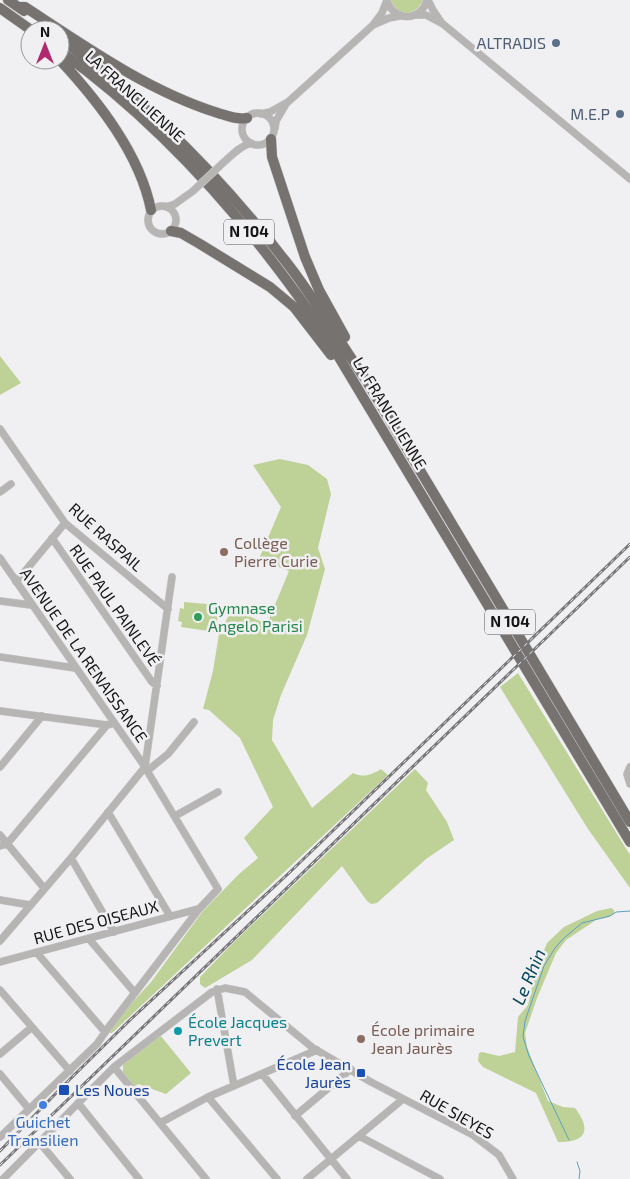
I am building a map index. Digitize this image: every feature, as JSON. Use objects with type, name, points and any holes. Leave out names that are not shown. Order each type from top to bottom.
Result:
[{"type":"highway","points":[[8,0],[36,20]]},
{"type":"highway","points":[[19,7],[25,7],[91,50],[151,85],[206,109],[237,119],[247,118]]},
{"type":"highway","points":[[0,8],[20,22]]},
{"type":"highway","points":[[10,15],[12,22],[20,27]]},
{"type":"highway","name":"LA FRANCILIENNE","points":[[70,46],[122,86],[161,123],[243,209],[284,259],[366,380],[630,822]]},
{"type":"highway","name":"LA FRANCILIENNE","points":[[70,59],[161,136],[238,218],[279,269],[313,316],[630,842]]},
{"type":"highway","points":[[69,70],[84,86],[117,132],[142,181],[151,210]]},
{"type":"highway","points":[[273,134],[272,157],[313,276],[367,376],[366,380]]},
{"type":"highway","points":[[171,231],[181,233],[243,269],[270,287],[294,307],[372,414]]},
{"type":"street","points":[[387,0],[391,10],[400,16]]},
{"type":"street","points":[[224,162],[236,149],[244,136],[243,127],[247,118],[251,115],[270,112],[288,102],[372,25],[382,13],[387,0]]},
{"type":"street","points":[[416,15],[423,9],[428,0]]},
{"type":"street","points":[[428,0],[443,24]]},
{"type":"street","points":[[372,25],[389,18],[416,15],[426,15],[443,24],[630,179]]},
{"type":"street","points":[[193,191],[175,204],[166,207],[160,206],[151,210],[148,219],[150,228],[158,234],[171,231],[175,223],[174,214],[182,201],[193,191],[224,162],[234,152],[252,143],[262,145],[273,134],[276,121],[288,102]]},
{"type":"street","points":[[261,114],[270,119],[273,134]]},
{"type":"street","points":[[244,136],[252,143]]},
{"type":"street","points":[[166,207],[174,214]]},
{"type":"street","name":"RUE RASPAIL","points":[[0,429],[65,522],[168,609]]},
{"type":"street","points":[[0,492],[11,484]]},
{"type":"street","points":[[16,582],[65,522]]},
{"type":"street","name":"RUE PAUL PAINLEVÉ","points":[[52,538],[152,682],[157,686]]},
{"type":"street","name":"AVENUE DE LA RENAISSANCE","points":[[0,558],[76,668],[111,724],[146,769],[218,889],[198,909]]},
{"type":"street","points":[[146,769],[172,577]]},
{"type":"street","points":[[0,601],[31,605]]},
{"type":"street","points":[[0,657],[76,668]]},
{"type":"street","points":[[0,710],[111,724]]},
{"type":"street","points":[[0,767],[42,716]]},
{"type":"street","points":[[0,941],[146,769],[168,754],[194,722]]},
{"type":"street","points":[[4,845],[111,724]]},
{"type":"street","points":[[630,766],[627,774],[630,784]]},
{"type":"street","points":[[175,816],[218,792]]},
{"type":"street","points":[[108,812],[170,916]]},
{"type":"street","points":[[0,836],[4,845],[44,888]]},
{"type":"street","points":[[71,858],[114,932]]},
{"type":"street","points":[[0,900],[30,905]]},
{"type":"street","points":[[0,1137],[97,1044],[104,1032],[198,909]]},
{"type":"street","name":"RUE DES OISEAUX","points":[[0,962],[198,909]]},
{"type":"street","points":[[89,939],[135,993]]},
{"type":"street","points":[[37,953],[104,1032]]},
{"type":"street","name":"RUE SIEYES","points":[[217,990],[231,988],[246,992],[317,1050],[403,1099],[473,1135],[499,1155],[514,1179]]},
{"type":"street","points":[[0,990],[70,1071]]},
{"type":"street","points":[[3,1179],[114,1067],[217,990],[234,1086]]},
{"type":"street","points":[[0,1054],[32,1027]]},
{"type":"street","points":[[160,1123],[208,1098],[317,1050]]},
{"type":"street","points":[[114,1067],[206,1179]]},
{"type":"street","points":[[295,1116],[351,1069]]},
{"type":"street","points":[[0,1074],[29,1109]]},
{"type":"street","points":[[262,1075],[347,1179]]},
{"type":"street","points":[[208,1098],[277,1179]]},
{"type":"street","points":[[307,1179],[403,1099]]},
{"type":"street","points":[[78,1103],[139,1179]]},
{"type":"street","points":[[360,1136],[440,1179]]},
{"type":"street","points":[[40,1143],[70,1179]]},
{"type":"green space","points":[[391,0],[423,0],[416,10],[407,13],[398,10]]},
{"type":"green space","points":[[0,356],[21,383],[0,395]]},
{"type":"green space","points":[[280,459],[308,465],[327,479],[331,494],[318,548],[325,569],[307,635],[281,695],[273,720],[272,740],[312,808],[353,773],[367,775],[381,769],[388,775],[112,1033],[109,1033],[107,1030],[151,982],[203,911],[239,874],[258,858],[244,838],[273,807],[240,738],[209,710],[203,709],[213,671],[219,634],[232,609],[267,624],[289,571],[259,559],[281,507],[253,465]]},
{"type":"green space","name":"Gymnase Angelo Parisi","points":[[184,602],[207,604],[218,614],[216,632],[181,627],[182,622],[178,621],[180,608],[184,609]]},
{"type":"green space","points":[[518,673],[630,855],[630,888],[588,829],[500,687]]},
{"type":"green space","points":[[415,769],[428,783],[426,790],[447,822],[454,840],[426,859],[377,903],[371,904],[367,901],[342,866],[252,960],[205,988],[200,984],[200,977],[232,944]]},
{"type":"green space","points":[[611,908],[614,910],[614,914],[596,920],[566,940],[556,953],[525,1033],[527,1047],[548,1101],[563,1107],[575,1108],[583,1123],[583,1134],[580,1137],[567,1142],[558,1142],[536,1093],[483,1067],[478,1061],[479,1053],[499,1056],[515,1052],[518,1017],[528,1005],[535,973],[547,943],[564,927],[597,911]]},
{"type":"green space","points":[[160,1035],[191,1073],[166,1094],[138,1084],[135,1087],[123,1072],[123,1063]]},
{"type":"waterway","name":"Le Rhin","points":[[569,1140],[529,1056],[523,1037],[525,1021],[544,966],[555,948],[564,938],[582,923],[610,916],[616,912],[630,911]]},
{"type":"waterway","points":[[577,1162],[580,1171],[579,1179]]},
{"type":"railway","points":[[0,1151],[131,1019],[289,873],[630,544]]},
{"type":"railway","points":[[0,1165],[630,557]]},
{"type":"place","name":"ALTRADIS","points":[[556,43]]},
{"type":"place","name":"M.E.P","points":[[620,114]]},
{"type":"place","name":"Collège Pierre Curie","points":[[224,552]]},
{"type":"place","name":"Gymnase Angelo Parisi","points":[[198,617]]},
{"type":"place","name":"École Jacques Prevert","points":[[178,1031]]},
{"type":"place","name":"École primaire Jean Jaurès","points":[[361,1039]]},
{"type":"place","name":"École Jean Jaurès","points":[[361,1073]]},
{"type":"place","name":"Les Noues","points":[[64,1090]]},
{"type":"place","name":"Guichet Transilien","points":[[43,1105]]}]
